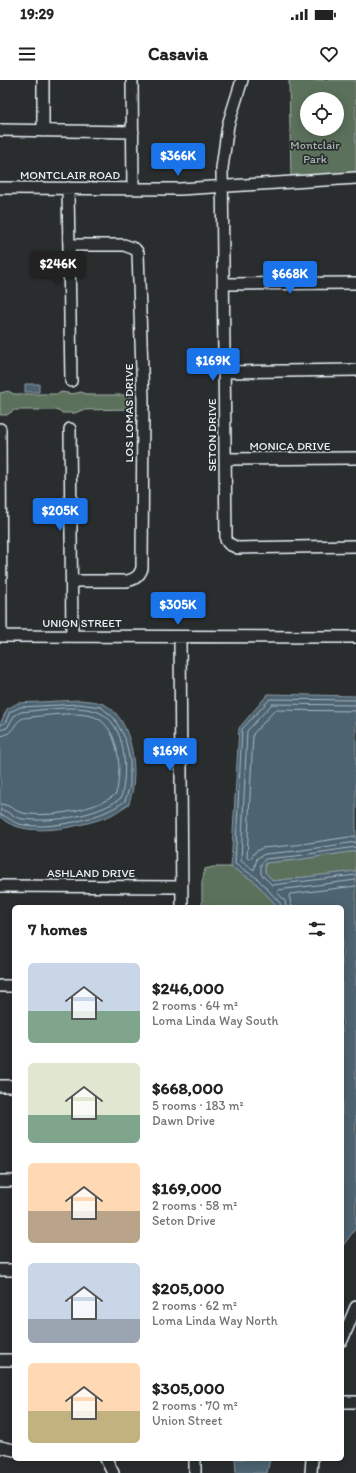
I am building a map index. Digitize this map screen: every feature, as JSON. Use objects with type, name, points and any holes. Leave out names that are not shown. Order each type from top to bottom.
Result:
[{"type":"street","points":[[43,80],[43,131]]},
{"type":"street","points":[[132,80],[133,189]]},
{"type":"street","name":"SETON DRIVE","points":[[242,80],[231,112],[224,143],[222,187],[225,536],[229,544],[238,548],[356,546]]},
{"type":"street","points":[[0,130],[133,132]]},
{"type":"street","name":"MONTCLAIR ROAD","points":[[0,188],[133,189],[222,187],[356,178]]},
{"type":"street","points":[[68,188],[71,381]]},
{"type":"street","name":"LOS LOMAS DRIVE","points":[[70,245],[124,245],[135,248],[138,253],[143,399],[142,568],[137,577],[128,581],[72,581]]},
{"type":"street","points":[[224,284],[356,283]]},
{"type":"street","points":[[224,372],[356,370]]},
{"type":"street","points":[[0,429],[1,636]]},
{"type":"street","points":[[70,429],[72,636]]},
{"type":"street","name":"MONICA DRIVE","points":[[225,459],[356,458]]},
{"type":"street","name":"UNION STREET","points":[[1,636],[356,637]]},
{"type":"street","points":[[180,637],[182,905]]},
{"type":"street","name":"ASHLAND DRIVE","points":[[0,886],[182,886]]},
{"type":"street","points":[[0,986],[12,986]]},
{"type":"street","points":[[0,1086],[12,1086]]},
{"type":"street","points":[[0,1181],[12,1181]]},
{"type":"street","points":[[0,1270],[12,1270]]},
{"type":"street","points":[[344,1335],[356,1307]]},
{"type":"street","points":[[0,1360],[12,1360]]},
{"type":"street","points":[[344,1402],[356,1402]]},
{"type":"street","points":[[0,1447],[12,1450]]},
{"type":"street","points":[[107,1461],[113,1473]]},
{"type":"street","points":[[195,1461],[195,1473]]},
{"type":"street","points":[[311,1473],[312,1461]]},
{"type":"green space","name":"Montclair Park","points":[[289,80],[356,80],[356,174],[291,177]]},
{"type":"green space","points":[[8,391],[14,394],[57,394],[62,392],[72,394],[81,392],[90,395],[132,395],[132,409],[82,410],[75,413],[62,413],[56,410],[14,410],[7,415],[0,415],[0,393]]},
{"type":"green space","points":[[356,851],[356,871],[273,881],[265,872],[265,863]]},
{"type":"green space","points":[[213,867],[231,867],[254,881],[276,905],[202,905],[202,882],[205,869]]},
{"type":"water","points":[[25,384],[39,384],[39,392],[25,392]]},
{"type":"water","points":[[268,694],[356,696],[356,851],[265,863],[265,872],[273,881],[356,871],[356,1228],[344,1244],[344,905],[276,905],[254,881],[231,867],[239,728]]},
{"type":"water","points":[[80,700],[99,702],[111,708],[124,727],[129,738],[134,763],[133,788],[129,804],[107,817],[67,827],[37,830],[10,824],[0,817],[0,724],[7,709],[18,703]]},
{"type":"water","points":[[235,1461],[270,1461],[267,1473],[236,1473]]}]
